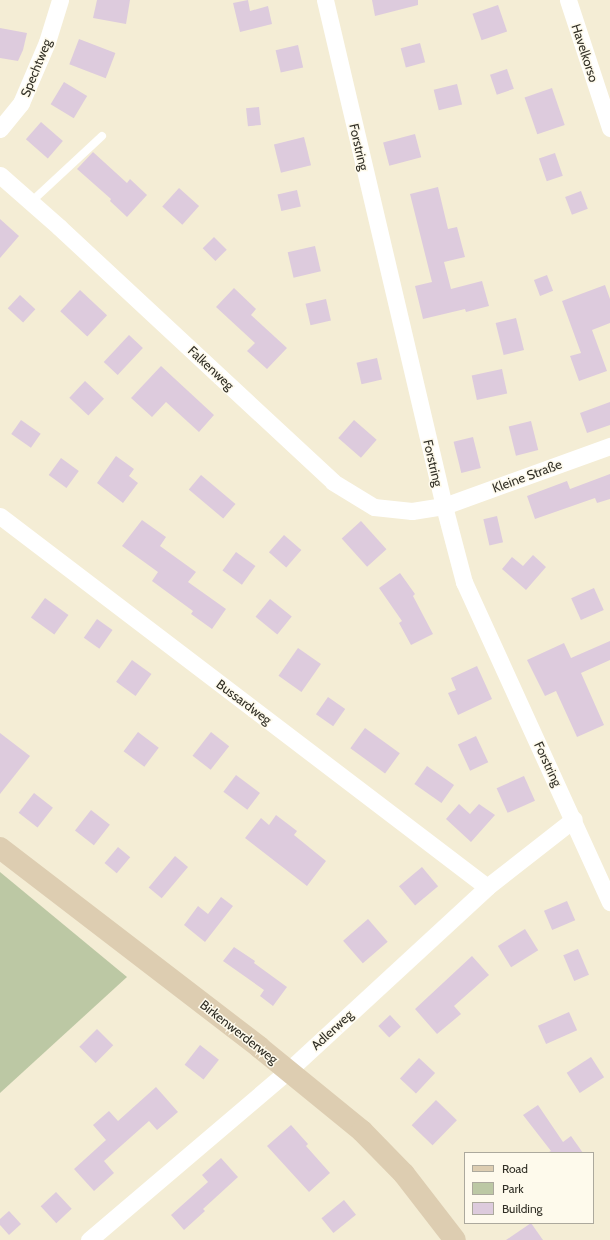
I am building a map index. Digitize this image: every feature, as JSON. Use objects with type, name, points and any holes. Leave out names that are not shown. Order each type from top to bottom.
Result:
[{"type":"street","name":"Spechtweg","points":[[0,129],[21,103],[47,42],[60,0]]},
{"type":"street","name":"Forstring","points":[[325,0],[444,506],[464,582],[574,819],[610,902]]},
{"type":"street","name":"Havelkorso","points":[[568,0],[610,128]]},
{"type":"street","name":"Falkenweg","points":[[0,175],[333,482],[374,507],[412,511],[444,506]]},
{"type":"street","name":"Kleine Straße","points":[[444,506],[610,446]]},
{"type":"street","name":"Bussardweg","points":[[0,516],[487,887]]},
{"type":"street","name":"Adlerweg","points":[[90,1240],[289,1070],[487,887],[574,819]]},
{"type":"street","name":"Birkenwerderweg","points":[[0,848],[289,1070],[368,1136],[404,1174],[455,1240]]},
{"type":"lane","points":[[31,202],[102,136]]},
{"type":"green space","points":[[0,872],[127,977],[0,1093]]},
{"type":"building","points":[[97,0],[130,0],[126,24],[93,18]]},
{"type":"building","points":[[248,0],[250,11],[268,6],[272,24],[240,32],[233,3]]},
{"type":"building","points":[[372,0],[418,0],[418,5],[375,16]]},
{"type":"building","points":[[498,5],[507,31],[482,40],[472,14]]},
{"type":"building","points":[[0,28],[27,33],[23,50],[18,61],[0,58]]},
{"type":"building","points":[[79,39],[115,53],[106,78],[69,64]]},
{"type":"building","points":[[420,43],[425,62],[406,67],[401,48]]},
{"type":"building","points":[[298,45],[303,67],[281,73],[276,50]]},
{"type":"building","points":[[507,69],[514,89],[497,95],[490,75]]},
{"type":"building","points":[[64,82],[87,96],[74,118],[51,104]]},
{"type":"building","points":[[457,84],[462,104],[439,110],[434,90]]},
{"type":"building","points":[[552,88],[565,125],[537,134],[525,97]]},
{"type":"building","points":[[259,107],[261,125],[248,126],[246,108]]},
{"type":"building","points":[[41,122],[63,141],[48,158],[26,139]]},
{"type":"building","points":[[415,134],[421,157],[389,166],[383,143]]},
{"type":"building","points":[[304,137],[311,165],[281,173],[274,144]]},
{"type":"building","points":[[93,152],[127,183],[130,179],[147,195],[127,217],[110,201],[111,199],[77,169]]},
{"type":"building","points":[[555,153],[563,176],[547,181],[539,159]]},
{"type":"building","points":[[438,187],[448,229],[457,227],[465,257],[444,262],[451,289],[482,281],[489,306],[466,312],[465,309],[423,319],[415,286],[432,282],[410,194]]},
{"type":"building","points":[[179,188],[199,206],[182,225],[162,207]]},
{"type":"building","points":[[297,190],[301,207],[281,211],[278,194]]},
{"type":"building","points":[[581,191],[588,209],[572,215],[565,197]]},
{"type":"building","points":[[0,219],[19,236],[0,258]]},
{"type":"building","points":[[214,237],[227,250],[215,261],[203,248]]},
{"type":"building","points":[[315,246],[321,271],[294,278],[288,252]]},
{"type":"building","points":[[547,275],[553,291],[540,296],[534,280]]},
{"type":"building","points":[[605,285],[610,299],[610,323],[592,330],[607,371],[579,381],[570,356],[581,353],[562,301]]},
{"type":"building","points":[[234,288],[256,309],[251,315],[287,348],[267,369],[247,351],[255,343],[216,307]]},
{"type":"building","points":[[80,290],[107,315],[87,336],[60,311]]},
{"type":"building","points":[[20,295],[35,309],[23,322],[8,308]]},
{"type":"building","points":[[326,299],[331,320],[310,325],[306,304]]},
{"type":"building","points":[[516,318],[524,350],[504,355],[496,323]]},
{"type":"building","points":[[129,335],[143,348],[118,375],[104,362]]},
{"type":"building","points":[[377,358],[382,379],[361,384],[357,363]]},
{"type":"building","points":[[161,366],[214,415],[199,432],[166,402],[152,417],[131,398]]},
{"type":"building","points":[[502,369],[507,393],[477,400],[472,375]]},
{"type":"building","points":[[85,381],[104,399],[88,416],[69,398]]},
{"type":"building","points":[[610,402],[610,425],[587,433],[580,413]]},
{"type":"building","points":[[21,420],[41,434],[31,448],[11,434]]},
{"type":"building","points":[[354,420],[377,440],[361,458],[338,438]]},
{"type":"building","points":[[531,421],[538,450],[516,456],[509,427]]},
{"type":"building","points":[[473,437],[481,468],[461,473],[454,442]]},
{"type":"building","points":[[116,456],[134,469],[129,476],[138,483],[123,503],[97,483]]},
{"type":"building","points":[[61,458],[79,471],[66,488],[49,475]]},
{"type":"building","points":[[610,474],[610,499],[597,503],[595,498],[535,519],[527,496],[567,481],[570,489]]},
{"type":"building","points":[[201,475],[235,504],[223,518],[189,490]]},
{"type":"building","points":[[497,516],[503,542],[489,545],[483,519]]},
{"type":"building","points":[[142,520],[166,537],[160,546],[196,572],[188,582],[226,609],[212,629],[191,614],[193,611],[152,581],[158,572],[122,546]]},
{"type":"building","points":[[361,521],[386,549],[367,567],[342,538]]},
{"type":"building","points":[[284,535],[301,550],[286,567],[269,552]]},
{"type":"building","points":[[236,552],[255,566],[242,585],[222,571]]},
{"type":"building","points":[[533,555],[546,567],[526,590],[502,569],[512,557],[523,566]]},
{"type":"building","points":[[400,573],[415,594],[413,596],[433,634],[411,645],[399,623],[402,621],[379,588]]},
{"type":"building","points":[[594,588],[604,610],[581,620],[571,598]]},
{"type":"building","points":[[45,598],[68,615],[54,634],[31,617]]},
{"type":"building","points":[[270,599],[292,617],[277,634],[256,617]]},
{"type":"building","points":[[97,619],[113,630],[99,649],[84,638]]},
{"type":"building","points":[[610,641],[610,660],[581,673],[604,725],[577,737],[556,691],[545,696],[527,660],[564,643],[571,658]]},
{"type":"building","points":[[298,648],[321,664],[301,692],[278,676]]},
{"type":"building","points":[[132,660],[151,674],[136,696],[116,682]]},
{"type":"building","points":[[477,666],[492,699],[458,715],[448,693],[456,690],[451,678]]},
{"type":"building","points":[[328,697],[345,709],[333,726],[316,714]]},
{"type":"building","points":[[365,728],[400,753],[385,774],[350,748]]},
{"type":"building","points":[[138,732],[159,748],[144,767],[124,751]]},
{"type":"building","points":[[211,732],[229,746],[211,770],[193,756]]},
{"type":"building","points":[[0,733],[30,756],[0,794]]},
{"type":"building","points":[[476,736],[488,762],[470,771],[458,744]]},
{"type":"building","points":[[427,766],[454,785],[441,803],[414,784]]},
{"type":"building","points":[[236,775],[260,793],[247,810],[223,792]]},
{"type":"building","points":[[524,776],[535,801],[508,813],[497,788]]},
{"type":"building","points":[[34,793],[53,808],[38,827],[19,813]]},
{"type":"building","points":[[459,804],[470,814],[479,804],[495,815],[471,842],[446,819]]},
{"type":"building","points":[[91,810],[110,825],[94,845],[75,830]]},
{"type":"building","points":[[276,815],[297,831],[294,835],[326,861],[307,886],[245,838],[261,818],[269,825]]},
{"type":"building","points":[[118,847],[130,857],[117,873],[105,863]]},
{"type":"building","points":[[175,856],[188,867],[162,898],[149,887]]},
{"type":"building","points":[[422,867],[438,886],[415,905],[399,886]]},
{"type":"building","points":[[221,897],[233,906],[205,942],[184,925],[198,906],[208,914]]},
{"type":"building","points":[[567,901],[575,920],[552,930],[544,911]]},
{"type":"building","points":[[368,919],[388,942],[363,963],[343,941]]},
{"type":"building","points":[[525,929],[538,950],[511,967],[498,946]]},
{"type":"building","points":[[234,947],[255,961],[254,963],[287,987],[273,1006],[260,996],[264,990],[223,961]]},
{"type":"building","points":[[578,949],[589,975],[574,981],[563,955]]},
{"type":"building","points":[[472,956],[489,975],[454,1006],[461,1014],[437,1034],[415,1009]]},
{"type":"building","points":[[569,1012],[577,1030],[546,1044],[538,1026]]},
{"type":"building","points":[[390,1015],[401,1027],[389,1038],[378,1026]]},
{"type":"building","points":[[97,1029],[113,1045],[96,1063],[79,1047]]},
{"type":"building","points":[[200,1045],[219,1060],[204,1079],[185,1065]]},
{"type":"building","points":[[591,1057],[604,1077],[580,1093],[567,1073]]},
{"type":"building","points":[[419,1058],[435,1073],[416,1093],[400,1078]]},
{"type":"building","points":[[156,1087],[178,1112],[157,1130],[149,1121],[104,1161],[114,1173],[94,1191],[74,1169],[106,1140],[93,1125],[109,1111],[118,1121]]},
{"type":"building","points":[[436,1100],[457,1120],[433,1145],[412,1125]]},
{"type":"building","points":[[538,1105],[563,1142],[571,1136],[582,1152],[549,1152],[551,1151],[523,1115]]},
{"type":"building","points":[[291,1125],[308,1144],[306,1146],[330,1173],[309,1192],[267,1146]]},
{"type":"building","points":[[221,1158],[238,1177],[203,1209],[205,1211],[184,1230],[171,1215],[208,1182],[202,1175]]},
{"type":"building","points":[[56,1192],[72,1209],[56,1223],[41,1206]]},
{"type":"building","points":[[344,1200],[356,1215],[333,1233],[321,1218]]},
{"type":"building","points":[[9,1211],[21,1224],[9,1235],[0,1225],[0,1219]]},
{"type":"building","points":[[532,1224],[543,1240],[506,1240]]}]
